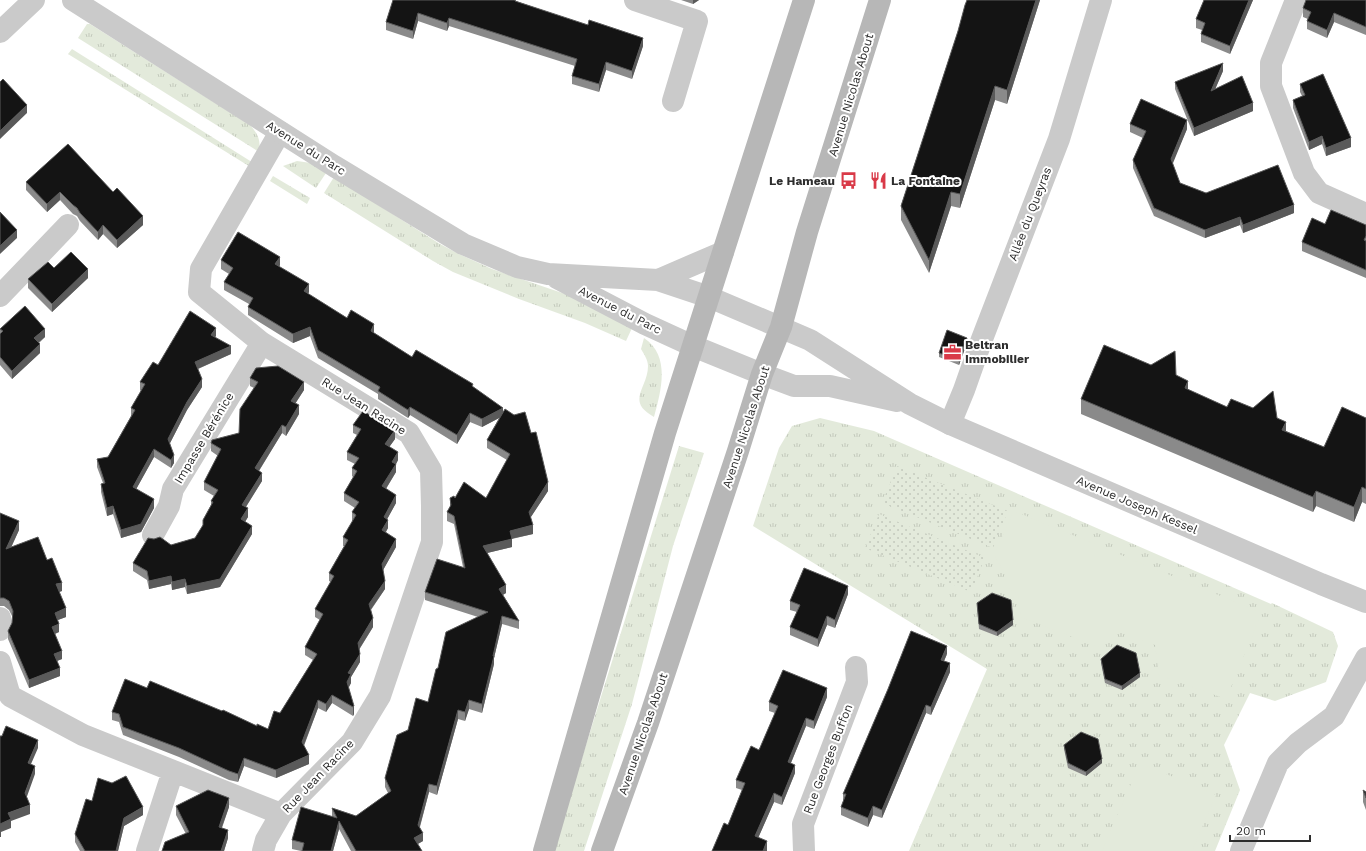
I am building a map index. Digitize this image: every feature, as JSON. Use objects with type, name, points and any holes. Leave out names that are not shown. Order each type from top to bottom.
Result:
[{"type":"main road","points":[[544,851],[663,440],[804,0]]},
{"type":"main road","name":"Avenue Nicolas About","points":[[602,851],[648,724],[762,374],[781,327],[808,232],[880,0]]},
{"type":"street","points":[[0,32],[34,0]]},
{"type":"street","name":"Avenue du Parc","points":[[73,0],[280,132],[463,244],[517,267],[548,274],[658,280],[708,297]]},
{"type":"street","points":[[635,0],[697,21],[672,101]]},
{"type":"street","name":"Allée du Queyras","points":[[950,424],[1059,139],[1101,0]]},
{"type":"street","points":[[1296,0],[1271,64],[1271,86],[1304,173],[1319,193],[1366,214]]},
{"type":"street","name":"Rue Jean Racine","points":[[263,851],[266,840],[281,814],[352,742],[380,696],[432,542],[431,470],[409,434],[262,343],[199,292],[201,269],[280,132]]},
{"type":"street","points":[[0,296],[68,225]]},
{"type":"street","name":"Avenue du Parc","points":[[658,280],[723,252]]},
{"type":"street","name":"Avenue du Parc","points":[[548,274],[645,324],[693,346]]},
{"type":"street","name":"Avenue Joseph Kessel","points":[[708,297],[810,340],[910,404],[950,424],[1366,602]]},
{"type":"street","name":"Impasse Bérénice","points":[[153,535],[170,506],[173,489],[262,343]]},
{"type":"street","name":"Avenue Joseph Kessel","points":[[693,346],[794,386],[830,386],[910,404]]},
{"type":"street","points":[[0,618],[0,630]]},
{"type":"street","points":[[1241,851],[1278,763],[1298,743],[1334,716],[1366,658]]},
{"type":"street","points":[[0,662],[5,703],[281,814]]},
{"type":"street","name":"Rue Georges Buffon","points":[[804,851],[803,824],[857,682],[856,667]]},
{"type":"street","points":[[147,851],[173,771]]},
{"type":"green space","points":[[87,24],[90,24],[250,125],[258,137],[260,144],[259,152],[78,38]]},
{"type":"green space","points":[[72,49],[255,164],[252,168],[68,54]]},
{"type":"green space","points":[[297,161],[311,163],[326,173],[316,188],[283,166]]},
{"type":"green space","points":[[273,176],[310,198],[307,204],[270,181]]},
{"type":"green space","points":[[334,177],[440,244],[459,254],[492,269],[571,296],[632,328],[626,341],[585,323],[519,299],[453,272],[433,261],[324,193]]},
{"type":"green space","points":[[644,338],[652,345],[658,354],[661,364],[661,385],[654,417],[645,411],[639,400],[648,366],[647,359],[641,349]]},
{"type":"green space","points":[[820,418],[874,431],[1271,604],[1272,603],[1333,632],[1338,646],[1326,682],[1275,701],[1250,693],[1224,745],[1240,790],[1215,851],[909,851],[987,669],[753,526],[779,448],[792,426]]},
{"type":"green space","points":[[679,446],[704,453],[673,546],[632,704],[584,851],[553,851]]},
{"type":"green space","points":[[897,466],[1008,511],[993,548],[882,503]]},
{"type":"green space","points":[[1014,511],[1262,613],[1226,699],[1159,675],[1155,645],[1119,631],[1098,647],[1021,617],[1018,594],[1007,587],[1007,579],[994,554]]},
{"type":"green space","points":[[879,514],[985,558],[971,592],[865,548]]},
{"type":"green space","points":[[1140,763],[1216,795],[1192,851],[1102,851]]},
{"type":"building","points":[[393,0],[515,0],[588,25],[589,20],[643,38],[632,71],[606,62],[599,84],[572,76],[577,59],[449,18],[447,23],[418,13],[413,31],[386,22]]},
{"type":"building","points":[[967,0],[1036,0],[1007,90],[995,86],[960,194],[951,192],[929,260],[901,206]]},
{"type":"building","points":[[1204,0],[1249,0],[1230,46],[1201,34],[1205,23],[1196,19]]},
{"type":"building","points":[[1306,0],[1366,0],[1366,27],[1334,13],[1327,30],[1307,21],[1311,12],[1303,8]]},
{"type":"building","points":[[1223,63],[1211,91],[1242,76],[1253,103],[1194,128],[1175,82]]},
{"type":"building","points":[[1323,74],[1351,138],[1326,148],[1322,136],[1309,142],[1293,100],[1305,95],[1300,84]]},
{"type":"building","points":[[3,79],[27,105],[0,131],[0,82]]},
{"type":"building","points":[[1141,99],[1187,120],[1171,159],[1180,183],[1206,193],[1278,165],[1294,205],[1243,225],[1240,217],[1205,230],[1154,208],[1133,160],[1146,131],[1130,124]]},
{"type":"building","points":[[68,144],[113,192],[117,188],[143,216],[117,240],[103,225],[98,232],[77,208],[60,192],[47,204],[26,182]]},
{"type":"building","points":[[1331,210],[1366,225],[1366,236],[1364,240],[1366,241],[1366,270],[1302,242],[1312,218],[1325,224]]},
{"type":"building","points":[[0,212],[17,230],[0,246]]},
{"type":"building","points":[[238,232],[280,257],[275,264],[309,284],[304,291],[347,318],[351,310],[374,324],[371,331],[412,357],[416,350],[473,384],[472,386],[503,408],[482,419],[470,413],[457,435],[410,407],[408,410],[378,391],[380,387],[318,350],[310,327],[293,334],[248,307],[253,298],[224,282],[233,268],[221,260]]},
{"type":"building","points":[[71,252],[88,269],[52,304],[28,279],[48,262],[54,268]]},
{"type":"building","points":[[25,306],[45,329],[34,338],[40,344],[12,371],[0,357],[0,334],[3,331],[0,329]]},
{"type":"building","points":[[190,311],[216,328],[211,335],[231,346],[195,362],[202,379],[187,402],[168,439],[174,455],[171,460],[154,449],[133,487],[154,499],[141,524],[121,530],[113,506],[107,508],[101,484],[105,483],[97,459],[108,457],[135,410],[131,408],[145,384],[140,382],[153,362],[158,365]]},
{"type":"building","points":[[947,330],[967,338],[959,361],[939,353]]},
{"type":"building","points":[[1104,345],[1151,365],[1175,351],[1176,375],[1188,381],[1185,388],[1227,407],[1231,399],[1253,408],[1273,391],[1277,418],[1286,422],[1282,430],[1324,447],[1342,407],[1366,418],[1366,489],[1362,487],[1354,507],[1316,491],[1313,497],[1081,399]]},
{"type":"building","points":[[278,366],[304,382],[291,401],[299,405],[286,427],[282,425],[255,468],[262,473],[242,505],[248,508],[241,519],[252,526],[220,579],[187,586],[185,579],[172,582],[171,576],[149,581],[147,571],[133,563],[148,538],[154,539],[160,537],[171,545],[195,538],[203,525],[203,520],[213,502],[211,501],[218,490],[204,482],[221,449],[211,443],[212,440],[239,433],[240,409],[258,382],[250,378],[256,368]]},
{"type":"building","points":[[505,409],[514,415],[525,412],[531,433],[536,432],[548,482],[529,512],[533,525],[510,531],[512,539],[483,546],[506,585],[499,589],[519,621],[502,616],[482,704],[469,700],[465,712],[458,710],[437,786],[429,784],[418,825],[423,833],[414,838],[422,851],[356,851],[339,821],[331,851],[302,851],[304,843],[292,840],[301,807],[337,818],[332,808],[356,816],[391,791],[385,778],[397,735],[408,730],[416,698],[428,702],[436,669],[438,668],[446,632],[488,612],[425,592],[437,559],[465,568],[454,516],[447,512],[451,505],[450,498],[454,496],[455,498],[464,482],[486,498],[510,454],[487,440]]},
{"type":"building","points":[[363,411],[395,430],[385,444],[398,452],[392,462],[396,464],[382,486],[396,495],[384,517],[388,520],[382,530],[396,539],[382,564],[385,581],[369,604],[373,618],[358,643],[360,654],[348,673],[351,674],[347,682],[354,706],[353,707],[332,695],[326,704],[318,700],[302,742],[309,755],[276,770],[244,758],[238,774],[179,748],[123,727],[119,714],[112,712],[125,679],[147,688],[150,681],[222,711],[223,710],[257,726],[257,724],[268,729],[274,711],[280,713],[317,654],[305,647],[323,614],[315,609],[334,576],[329,573],[348,540],[343,537],[356,515],[352,512],[359,502],[344,493],[357,471],[352,468],[359,458],[347,452],[361,429],[353,425]]},
{"type":"building","points":[[0,513],[19,521],[6,549],[38,537],[47,560],[52,558],[62,583],[56,584],[66,608],[55,613],[59,624],[52,627],[62,651],[54,654],[60,668],[29,680],[8,631],[12,623],[13,611],[9,601],[4,598],[0,598]]},
{"type":"building","points":[[804,568],[848,586],[835,620],[827,616],[818,639],[790,627],[800,605],[790,601]]},
{"type":"building","points":[[992,593],[1011,600],[1013,620],[997,632],[979,624],[977,603]]},
{"type":"building","points":[[911,631],[947,646],[941,660],[950,663],[931,707],[926,705],[882,810],[873,806],[868,818],[841,807],[846,794],[843,794]]},
{"type":"building","points":[[1117,645],[1136,653],[1140,673],[1122,686],[1105,679],[1101,659]]},
{"type":"building","points":[[783,670],[827,688],[814,721],[806,718],[788,762],[795,765],[782,797],[774,793],[755,836],[767,841],[763,851],[712,851],[724,823],[728,825],[745,783],[736,780],[751,746],[759,750],[778,706],[769,702]]},
{"type":"building","points":[[6,726],[38,740],[28,763],[35,766],[25,793],[30,805],[8,813],[11,819],[0,824],[0,736],[2,736]]},
{"type":"building","points":[[1081,732],[1098,739],[1102,759],[1086,772],[1068,763],[1064,745]]},
{"type":"building","points":[[126,776],[143,807],[124,818],[116,851],[85,851],[75,834],[86,799],[92,801],[98,778],[112,783]]},
{"type":"building","points":[[208,790],[229,798],[219,827],[228,830],[221,851],[162,851],[165,842],[189,832],[176,806]]},
{"type":"place","name":"Le Hameau","points":[[848,181]]},
{"type":"place","name":"La Fontaine","points":[[878,181]]},
{"type":"place","name":"Beltran Immobilier","points":[[952,352]]}]
